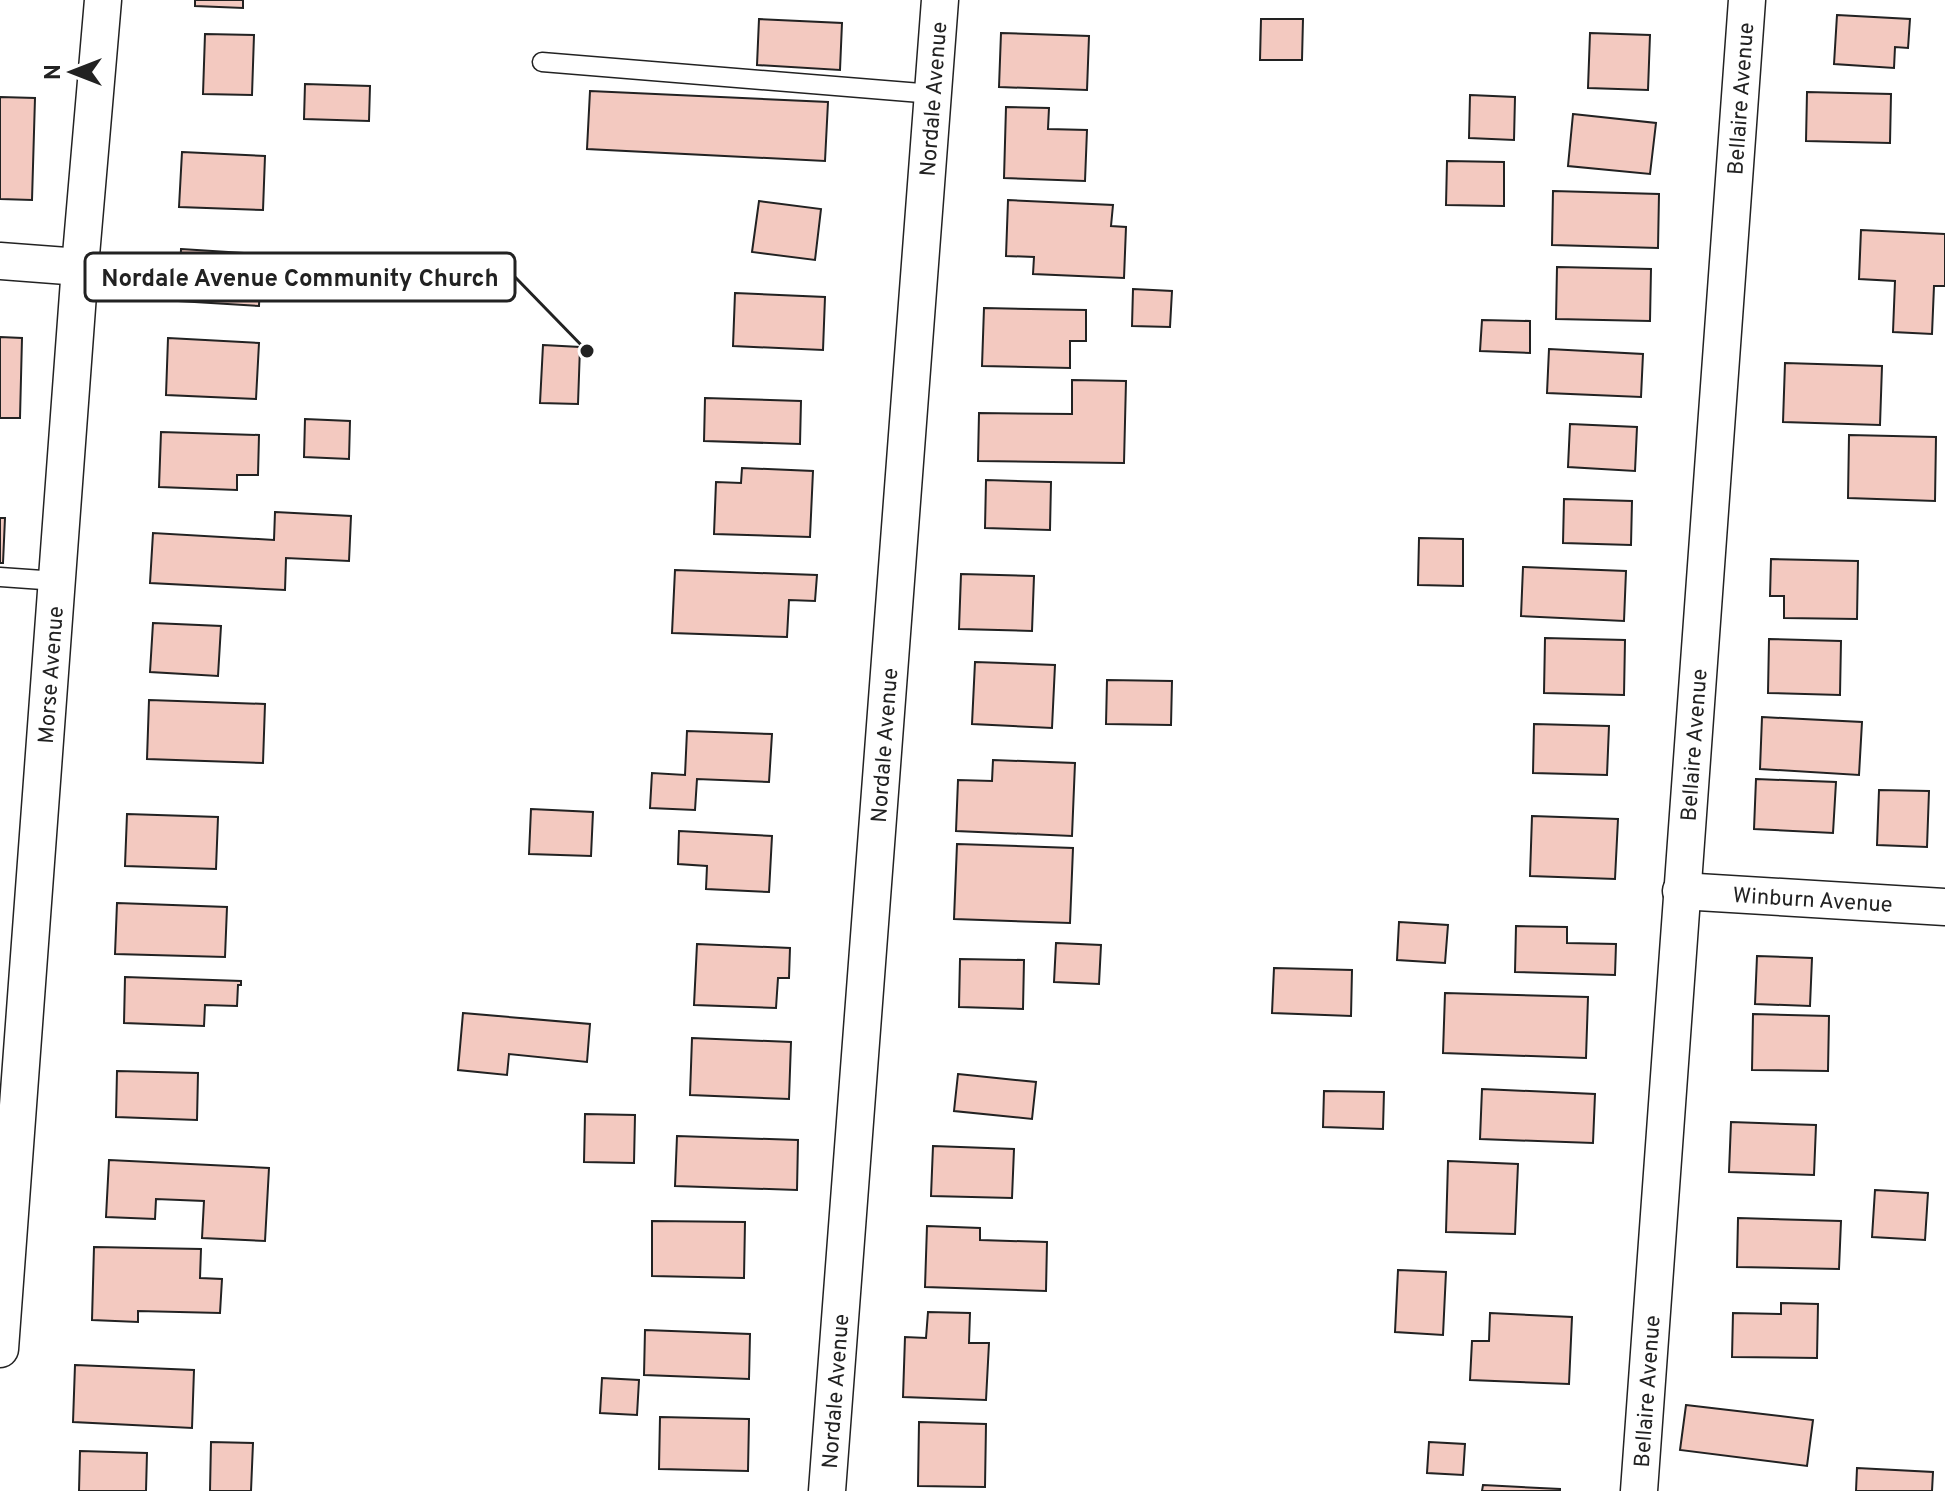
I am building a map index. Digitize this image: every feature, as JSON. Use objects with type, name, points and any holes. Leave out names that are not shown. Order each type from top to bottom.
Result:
[{"type":"street","name":"Morse Avenue","points":[[0,1349],[16,909],[57,581],[103,0]]},
{"type":"street","name":"Nordale Avenue","points":[[827,1491],[940,0]]},
{"type":"street","name":"Bellaire Avenue","points":[[1639,1491],[1747,0]]},
{"type":"street","points":[[0,261],[80,267]]},
{"type":"street","name":"Winburn Avenue","points":[[1681,891],[1945,907]]},
{"type":"lane","points":[[542,62],[933,94]]},
{"type":"lane","points":[[0,577],[57,581]]},
{"type":"building","points":[[195,0],[243,0],[243,8],[195,6]]},
{"type":"building","points":[[1837,15],[1910,19],[1908,48],[1895,47],[1894,68],[1834,64]]},
{"type":"building","points":[[759,19],[842,23],[840,70],[757,65]]},
{"type":"building","points":[[1261,19],[1303,19],[1302,60],[1260,60]]},
{"type":"building","points":[[1001,33],[1089,36],[1087,90],[999,87]]},
{"type":"building","points":[[1590,33],[1650,35],[1648,90],[1588,88]]},
{"type":"building","points":[[205,34],[254,35],[252,95],[203,94]]},
{"type":"building","points":[[305,84],[370,86],[369,121],[304,119]]},
{"type":"building","points":[[590,91],[828,102],[825,161],[587,149]]},
{"type":"building","points":[[1807,92],[1891,94],[1890,143],[1806,141]]},
{"type":"building","points":[[1470,95],[1515,97],[1514,140],[1469,138]]},
{"type":"building","points":[[0,97],[35,98],[32,200],[0,199]]},
{"type":"building","points":[[1006,107],[1049,108],[1048,129],[1087,130],[1085,181],[1004,178]]},
{"type":"building","points":[[1573,114],[1656,123],[1650,174],[1568,166]]},
{"type":"building","points":[[182,152],[265,156],[263,210],[179,207]]},
{"type":"building","points":[[1447,161],[1504,162],[1504,206],[1446,205]]},
{"type":"building","points":[[1553,191],[1659,194],[1658,248],[1552,245]]},
{"type":"building","points":[[1008,200],[1113,205],[1111,226],[1126,227],[1124,278],[1033,274],[1034,257],[1006,256]]},
{"type":"building","points":[[759,201],[821,209],[815,260],[752,252]]},
{"type":"building","points":[[1861,230],[1945,234],[1945,286],[1934,286],[1932,334],[1893,332],[1895,281],[1859,279]]},
{"type":"building","points":[[181,249],[261,254],[259,306],[179,301]]},
{"type":"building","points":[[1557,267],[1651,269],[1650,321],[1556,319]]},
{"type":"building","points":[[1133,289],[1172,291],[1170,327],[1132,326]]},
{"type":"building","points":[[735,293],[825,297],[823,350],[733,346]]},
{"type":"building","points":[[984,308],[1086,310],[1086,341],[1070,341],[1070,368],[982,366]]},
{"type":"building","points":[[1482,320],[1530,321],[1530,353],[1480,351]]},
{"type":"building","points":[[0,337],[22,338],[20,418],[0,418]]},
{"type":"building","points":[[168,338],[259,343],[256,399],[166,395]]},
{"type":"building","points":[[543,345],[580,347],[578,404],[540,403]]},
{"type":"building","points":[[1549,349],[1643,354],[1641,397],[1547,393]]},
{"type":"building","points":[[1785,363],[1882,366],[1880,425],[1783,422]]},
{"type":"building","points":[[1072,380],[1126,381],[1124,463],[978,461],[979,413],[1072,414]]},
{"type":"building","points":[[705,398],[801,401],[800,444],[704,441]]},
{"type":"building","points":[[305,419],[350,421],[349,459],[304,457]]},
{"type":"building","points":[[1570,424],[1637,427],[1635,471],[1568,467]]},
{"type":"building","points":[[161,432],[259,435],[258,475],[237,475],[237,490],[159,487]]},
{"type":"building","points":[[1849,435],[1936,437],[1935,501],[1848,498]]},
{"type":"building","points":[[742,468],[813,471],[810,537],[714,534],[716,482],[741,483]]},
{"type":"building","points":[[986,480],[1051,482],[1050,530],[985,528]]},
{"type":"building","points":[[1564,499],[1632,501],[1631,545],[1563,543]]},
{"type":"building","points":[[275,512],[351,516],[349,561],[286,558],[285,590],[150,583],[153,533],[274,540]]},
{"type":"building","points":[[0,518],[5,518],[3,563],[0,563]]},
{"type":"building","points":[[1419,538],[1463,539],[1463,586],[1418,585]]},
{"type":"building","points":[[1771,559],[1858,561],[1857,619],[1784,618],[1784,596],[1770,596]]},
{"type":"building","points":[[1523,567],[1626,571],[1624,621],[1521,616]]},
{"type":"building","points":[[675,570],[817,575],[815,601],[789,600],[787,637],[672,633]]},
{"type":"building","points":[[961,574],[1034,576],[1032,631],[959,629]]},
{"type":"building","points":[[153,623],[221,626],[218,676],[150,672]]},
{"type":"building","points":[[1545,638],[1625,640],[1624,695],[1544,693]]},
{"type":"building","points":[[1769,639],[1841,641],[1840,695],[1768,693]]},
{"type":"building","points":[[975,662],[1055,665],[1052,728],[972,724]]},
{"type":"building","points":[[1107,680],[1172,681],[1171,725],[1106,724]]},
{"type":"building","points":[[149,700],[265,704],[263,763],[147,759]]},
{"type":"building","points":[[1762,717],[1862,722],[1859,775],[1760,769]]},
{"type":"building","points":[[1534,724],[1609,726],[1607,775],[1533,773]]},
{"type":"building","points":[[687,731],[772,734],[769,782],[697,779],[695,810],[650,808],[652,773],[685,775]]},
{"type":"building","points":[[993,760],[1075,763],[1072,836],[956,831],[958,780],[992,781]]},
{"type":"building","points":[[1756,779],[1836,782],[1833,833],[1754,829]]},
{"type":"building","points":[[1879,790],[1929,791],[1927,847],[1877,845]]},
{"type":"building","points":[[531,809],[593,812],[591,856],[529,854]]},
{"type":"building","points":[[127,814],[218,817],[216,869],[125,866]]},
{"type":"building","points":[[1532,816],[1618,819],[1615,879],[1530,876]]},
{"type":"building","points":[[679,831],[772,836],[769,892],[706,889],[707,866],[678,864]]},
{"type":"building","points":[[957,844],[1073,848],[1070,923],[954,919]]},
{"type":"building","points":[[117,903],[227,907],[225,957],[115,954]]},
{"type":"building","points":[[1399,922],[1448,925],[1445,963],[1397,960]]},
{"type":"building","points":[[1516,926],[1567,927],[1567,943],[1616,944],[1615,975],[1515,972]]},
{"type":"building","points":[[1056,943],[1101,945],[1099,984],[1054,982]]},
{"type":"building","points":[[697,944],[790,948],[789,978],[778,978],[776,1008],[694,1005]]},
{"type":"building","points":[[1757,956],[1812,958],[1810,1006],[1755,1004]]},
{"type":"building","points":[[960,959],[1024,960],[1023,1009],[959,1007]]},
{"type":"building","points":[[1274,968],[1352,970],[1351,1016],[1272,1013]]},
{"type":"building","points":[[125,977],[241,981],[241,985],[238,985],[237,1006],[205,1005],[204,1026],[124,1023]]},
{"type":"building","points":[[1445,993],[1588,997],[1586,1058],[1443,1053]]},
{"type":"building","points":[[463,1013],[590,1024],[587,1062],[509,1054],[507,1075],[458,1070]]},
{"type":"building","points":[[1753,1014],[1829,1016],[1828,1071],[1752,1070]]},
{"type":"building","points":[[692,1038],[791,1042],[789,1099],[690,1095]]},
{"type":"building","points":[[117,1071],[198,1073],[197,1120],[116,1117]]},
{"type":"building","points":[[958,1074],[1036,1082],[1032,1119],[954,1111]]},
{"type":"building","points":[[1482,1089],[1595,1094],[1593,1143],[1480,1139]]},
{"type":"building","points":[[1324,1091],[1384,1092],[1383,1129],[1323,1127]]},
{"type":"building","points":[[585,1114],[635,1115],[634,1163],[584,1162]]},
{"type":"building","points":[[1731,1122],[1816,1125],[1814,1175],[1729,1172]]},
{"type":"building","points":[[677,1136],[798,1140],[797,1190],[675,1186]]},
{"type":"building","points":[[933,1146],[1014,1149],[1012,1198],[931,1196]]},
{"type":"building","points":[[109,1160],[269,1168],[265,1241],[202,1238],[204,1201],[156,1199],[155,1219],[106,1217]]},
{"type":"building","points":[[1448,1161],[1518,1164],[1515,1234],[1446,1232]]},
{"type":"building","points":[[1875,1190],[1928,1193],[1925,1240],[1872,1237]]},
{"type":"building","points":[[1738,1218],[1841,1221],[1839,1269],[1737,1267]]},
{"type":"building","points":[[652,1221],[745,1222],[744,1278],[652,1276]]},
{"type":"building","points":[[927,1226],[980,1228],[980,1240],[1047,1242],[1046,1291],[925,1287]]},
{"type":"building","points":[[94,1247],[201,1249],[200,1278],[222,1279],[220,1313],[138,1311],[138,1322],[92,1320]]},
{"type":"building","points":[[1398,1270],[1446,1272],[1443,1335],[1395,1332]]},
{"type":"building","points":[[1781,1303],[1818,1304],[1817,1358],[1732,1357],[1733,1313],[1781,1314]]},
{"type":"building","points":[[928,1312],[970,1313],[969,1343],[989,1343],[986,1400],[903,1397],[905,1337],[926,1338]]},
{"type":"building","points":[[1490,1313],[1572,1317],[1569,1384],[1470,1380],[1472,1341],[1489,1341]]},
{"type":"building","points":[[645,1330],[750,1334],[749,1379],[644,1375]]},
{"type":"building","points":[[75,1365],[194,1370],[192,1428],[73,1422]]},
{"type":"building","points":[[602,1378],[639,1380],[637,1415],[600,1413]]},
{"type":"building","points":[[1686,1405],[1813,1420],[1807,1466],[1680,1450]]},
{"type":"building","points":[[660,1417],[749,1419],[748,1471],[659,1469]]},
{"type":"building","points":[[919,1422],[986,1424],[985,1487],[918,1486]]},
{"type":"building","points":[[211,1442],[253,1443],[251,1491],[210,1491]]},
{"type":"building","points":[[1429,1442],[1465,1444],[1463,1475],[1427,1473]]},
{"type":"building","points":[[80,1451],[147,1453],[146,1491],[79,1491]]},
{"type":"building","points":[[1857,1468],[1933,1472],[1932,1491],[1856,1491]]},
{"type":"building","points":[[1483,1485],[1560,1489],[1560,1491],[1482,1491]]},
{"type":"place","name":"Nordale Avenue Community Church","points":[[587,351]]}]
